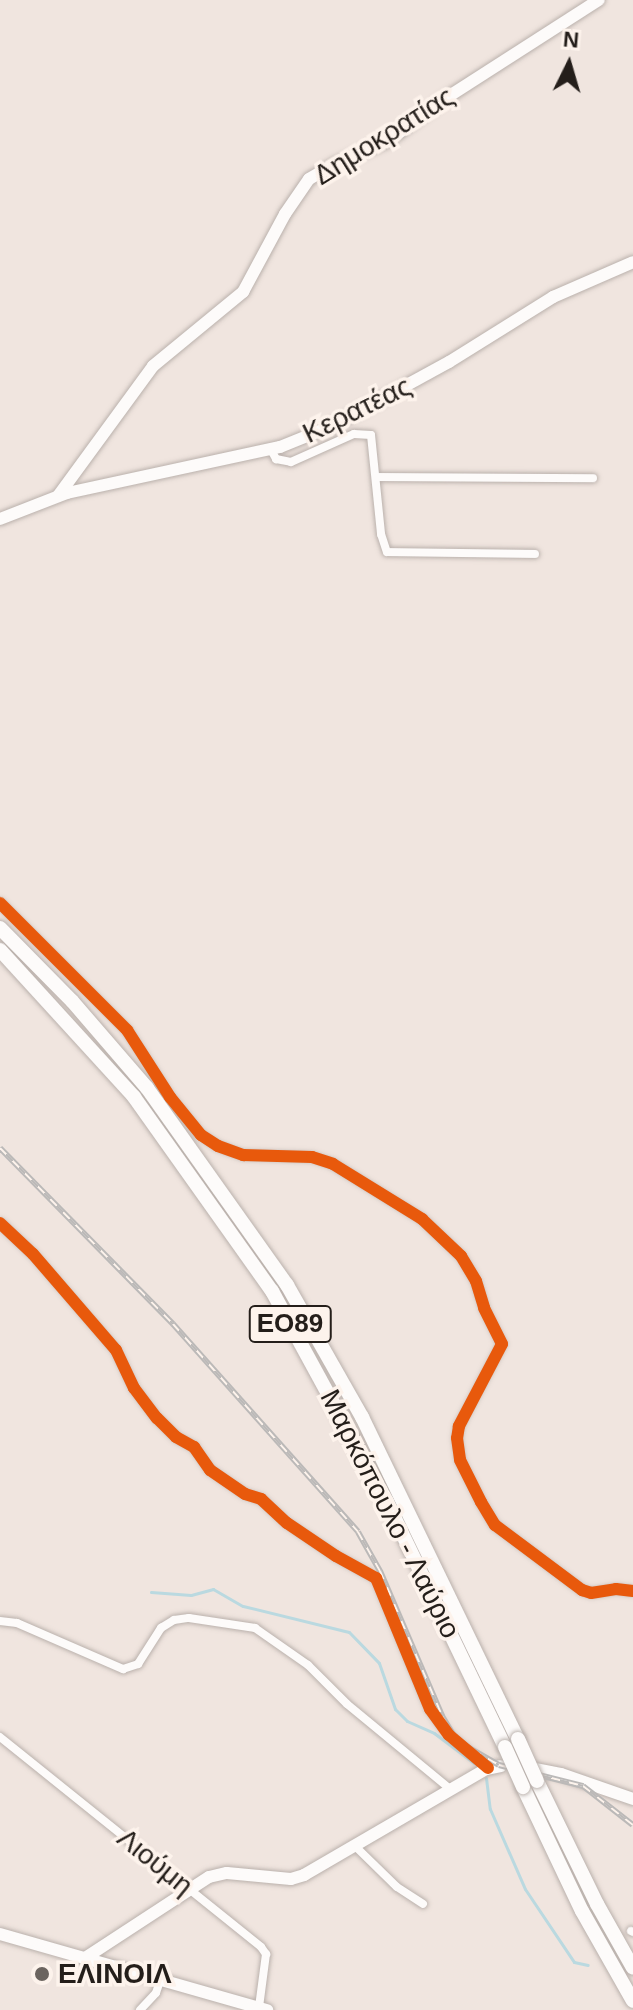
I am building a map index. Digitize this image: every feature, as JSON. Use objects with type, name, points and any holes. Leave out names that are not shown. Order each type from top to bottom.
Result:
[{"type":"highway","name":"Μαρκόπουλο - Λαύριο","points":[[0,928],[72,1001],[147,1088],[287,1285],[362,1417],[511,1743]]},
{"type":"highway","name":"Μαρκόπουλο - Λαύριο","points":[[0,950],[134,1097],[272,1291],[633,1968]]},
{"type":"highway","name":"Μαρκόπουλο - Λαύριο","points":[[532,1779],[582,1911],[633,2001]]},
{"type":"street","name":"Δημοκρατίας","points":[[58,496],[153,366],[243,292],[285,214],[309,179],[388,141],[452,94],[599,0]]},
{"type":"street","name":"Κερατέας","points":[[0,519],[58,496],[270,448],[332,426],[368,409],[553,297],[633,262]]},
{"type":"street","points":[[270,448],[276,459],[291,462],[354,434],[367,433],[375,442],[381,534],[387,552],[535,554]]},
{"type":"street","points":[[377,477],[593,478]]},
{"type":"street","points":[[0,903],[127,1030],[170,1097],[201,1135],[218,1146],[243,1155],[312,1157],[333,1164],[422,1219],[461,1256],[476,1281],[502,1344],[459,1426],[457,1438],[460,1460],[481,1502],[495,1525],[582,1590],[591,1593],[623,1588],[633,1591]]},
{"type":"street","points":[[0,1223],[33,1254],[116,1350],[134,1388],[157,1418],[176,1437],[194,1447],[210,1470],[245,1494],[261,1499],[287,1523],[376,1578],[430,1709],[449,1735],[494,1767],[450,1789],[356,1847],[291,1879],[227,1873],[209,1877],[85,1958]]},
{"type":"street","points":[[0,1621],[17,1623],[123,1669],[138,1664],[161,1628],[174,1620],[189,1618],[255,1628],[308,1665],[347,1704],[450,1789]]},
{"type":"street","name":"Λιούμη","points":[[0,1737],[266,1954],[263,2009]]},
{"type":"street","points":[[532,1779],[561,1774],[633,1799]]},
{"type":"street","points":[[356,1847],[397,1887],[423,1904]]},
{"type":"street","points":[[0,1934],[161,1977],[263,2009]]},
{"type":"street","points":[[140,2010],[156,1993],[161,1977]]},
{"type":"waterway","points":[[151,1592],[191,1595],[213,1589],[243,1606],[349,1632],[379,1663],[395,1709],[407,1721],[434,1733],[474,1763]]},
{"type":"waterway","points":[[486,1778],[490,1809],[525,1889],[574,1962],[588,1965]]},
{"type":"railway","points":[[0,1148],[173,1324],[358,1532],[380,1571],[442,1716],[457,1741],[499,1765],[583,1786],[633,1825]]},
{"type":"cycle path","points":[[0,903],[127,1030],[170,1097],[201,1135],[218,1146],[243,1155],[312,1157],[333,1164],[422,1219],[461,1256],[476,1281],[484,1308],[502,1344],[459,1426],[457,1438],[460,1460],[481,1502],[495,1525],[582,1590],[591,1593],[616,1589],[633,1591]]},
{"type":"cycle path","points":[[0,1223],[33,1254],[116,1350],[134,1388],[157,1418],[176,1437],[194,1447],[210,1470],[245,1494],[261,1499],[287,1523],[376,1578],[430,1709],[449,1735],[488,1768]]},
{"type":"place","name":"ΕΛΙΝΟΙΛ","points":[[42,1974]]}]
